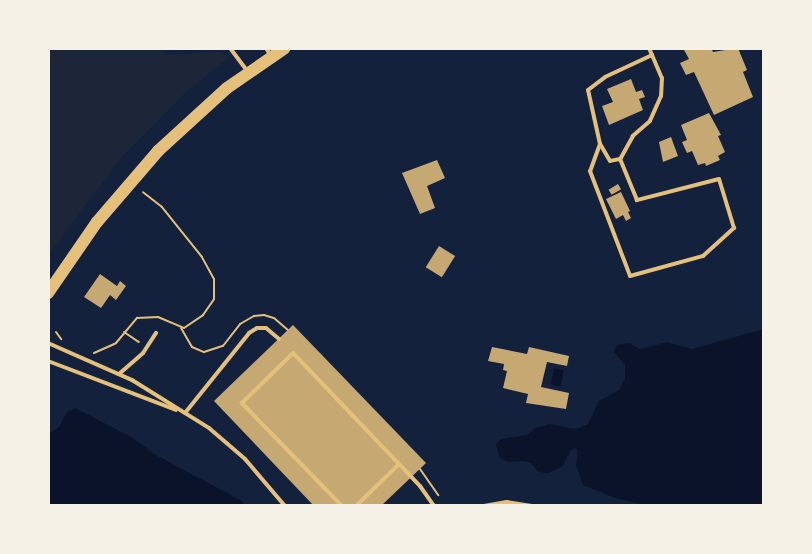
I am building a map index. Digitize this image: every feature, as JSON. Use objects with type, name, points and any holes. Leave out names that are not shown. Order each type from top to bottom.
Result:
[{"type":"main road","points":[[48,293],[100,218],[150,159],[201,110],[248,72],[268,52],[285,48]]},
{"type":"lane","points":[[230,48],[248,72]]},
{"type":"lane","points":[[649,48],[662,78],[661,96],[650,120],[633,136],[620,159],[610,161],[600,144],[588,90],[604,77],[652,55]]},
{"type":"lane","points":[[600,144],[590,171],[630,276],[703,255],[734,228],[719,179],[637,200],[620,159]]},
{"type":"lane","points":[[185,413],[249,333],[257,328],[266,328],[279,339]]},
{"type":"lane","points":[[119,374],[147,347],[156,333]]},
{"type":"lane","points":[[48,343],[119,374],[185,413],[230,444],[285,506]]},
{"type":"lane","points":[[342,506],[242,403],[293,353],[424,490],[434,506]]},
{"type":"lane","points":[[48,361],[185,413]]},
{"type":"lane","points":[[356,506],[399,464]]},
{"type":"lane","points":[[484,506],[507,502],[532,506]]},
{"type":"path","points":[[143,192],[162,207],[202,257],[215,283],[214,299],[209,309],[195,322],[181,328]]},
{"type":"path","points":[[93,353],[116,343],[134,320],[143,316],[162,318],[181,328],[192,347],[204,352],[223,346],[240,324],[254,316],[268,316],[288,330]]},
{"type":"path","points":[[56,332],[63,340]]},
{"type":"path","points":[[124,332],[147,347]]},
{"type":"path","points":[[420,469],[440,499]]},
{"type":"shaded area","points":[[48,48],[160,48],[166,55],[219,52],[229,57],[188,90],[121,158],[48,255]]},
{"type":"shaded area","points":[[764,329],[764,506],[649,506],[615,498],[583,485],[576,465],[578,450],[575,448],[571,450],[562,467],[548,473],[538,472],[531,463],[508,462],[499,457],[496,444],[501,439],[527,435],[535,428],[549,424],[576,429],[588,424],[599,401],[619,390],[625,379],[625,365],[614,352],[617,345],[629,343],[640,349],[667,342],[692,349]]},
{"type":"shaded area","points":[[554,368],[564,370],[561,387],[551,385]]},
{"type":"shaded area","points":[[75,408],[131,437],[156,455],[242,501],[245,506],[48,506],[48,434],[59,427],[66,413]]},
{"type":"building","points":[[683,48],[711,48],[713,52],[738,48],[747,70],[743,72],[753,97],[714,115],[694,72],[686,75],[680,63],[689,59]]},
{"type":"building","points":[[631,79],[636,92],[642,90],[645,97],[639,99],[643,110],[609,125],[602,106],[613,102],[607,89]]},
{"type":"building","points":[[709,113],[721,135],[718,136],[725,152],[718,156],[720,160],[706,166],[705,163],[698,165],[692,151],[687,153],[682,142],[687,140],[681,125]]},
{"type":"building","points":[[671,137],[678,156],[663,162],[659,142]]},
{"type":"building","points":[[437,160],[445,178],[427,186],[435,208],[420,214],[402,173]]},
{"type":"building","points":[[618,184],[621,189],[612,195],[609,190]]},
{"type":"building","points":[[621,192],[630,211],[628,212],[631,218],[626,221],[623,215],[616,219],[606,199]]},
{"type":"building","points":[[439,246],[455,256],[442,277],[426,267]]},
{"type":"building","points":[[100,274],[117,286],[120,281],[126,286],[116,300],[110,295],[101,308],[84,297]]},
{"type":"building","points":[[293,325],[426,463],[381,506],[314,506],[214,401]]},
{"type":"building","points":[[492,347],[527,354],[529,347],[569,356],[567,366],[547,362],[541,387],[569,393],[566,409],[526,403],[528,394],[503,388],[507,371],[503,370],[504,364],[488,361]]}]
